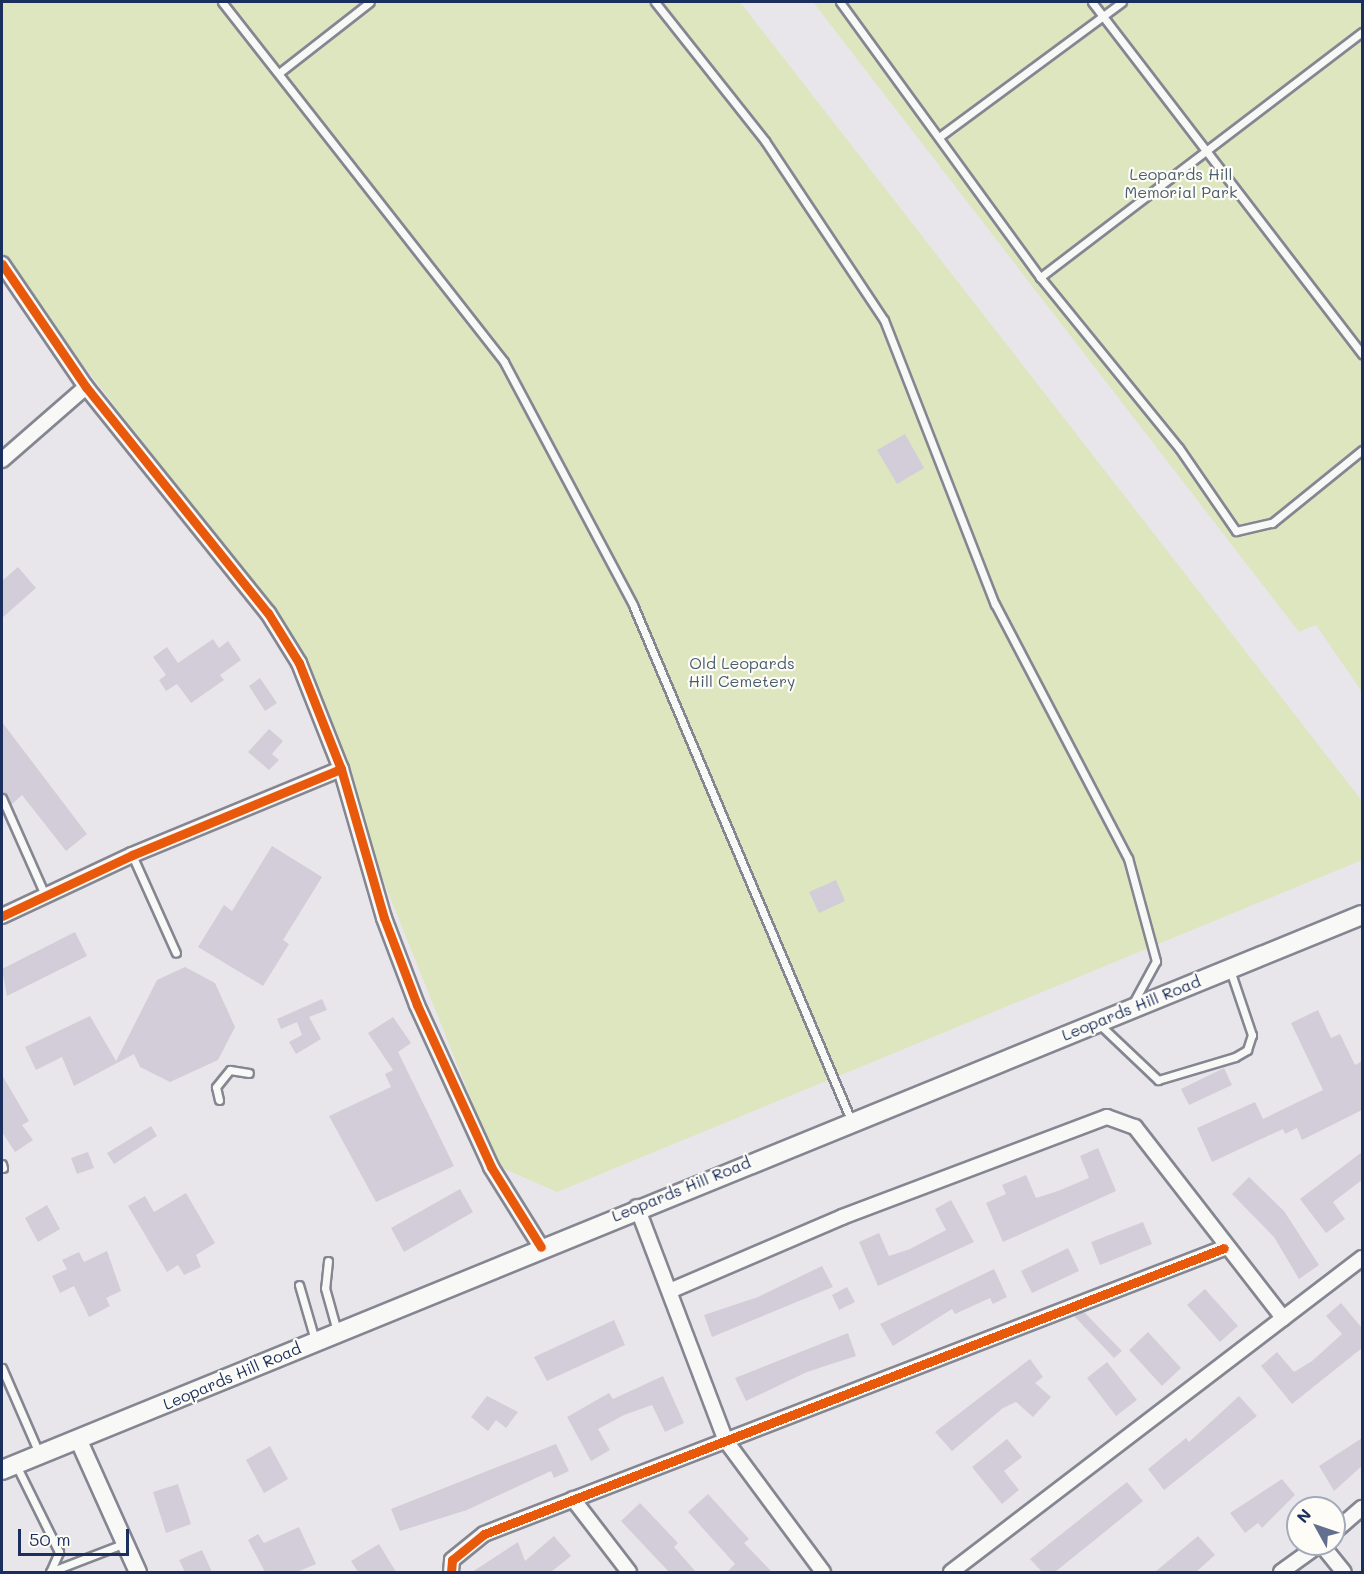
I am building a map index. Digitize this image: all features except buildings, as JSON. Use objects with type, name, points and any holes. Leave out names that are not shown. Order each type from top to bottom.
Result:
[{"type":"main road","name":"Leopards Hill Road","points":[[9,1467],[79,1441],[337,1330],[637,1207],[1362,915]]},
{"type":"street","points":[[2,264],[86,387],[268,613],[299,663],[341,769],[384,918],[417,1005],[491,1167],[541,1247]]},
{"type":"street","points":[[2,460],[86,387]]},
{"type":"street","points":[[2,916],[132,855],[341,769]]},
{"type":"street","points":[[672,1290],[842,1217],[1107,1117],[1135,1128],[1224,1248],[1283,1318]]},
{"type":"street","points":[[637,1207],[672,1290],[726,1442],[823,1572]]},
{"type":"street","points":[[451,1572],[452,1560],[484,1534],[1224,1248]]},
{"type":"street","points":[[951,1572],[1362,1258]]},
{"type":"street","points":[[79,1441],[138,1572]]},
{"type":"street","points":[[573,1499],[629,1572]]},
{"type":"street","points":[[1346,1522],[1362,1508]]},
{"type":"street","points":[[1281,1572],[1304,1556]]},
{"type":"street","points":[[1331,1556],[1344,1572]]},
{"type":"lane","points":[[222,2],[504,362],[633,605],[851,1120]]},
{"type":"lane","points":[[279,73],[370,2]]},
{"type":"lane","points":[[655,2],[765,141],[884,320],[995,604],[1128,858],[1156,961],[1131,1008]]},
{"type":"lane","points":[[840,2],[1041,277],[1179,448],[1236,531],[1272,523],[1362,450]]},
{"type":"lane","points":[[1092,2],[1207,148],[1362,354]]},
{"type":"lane","points":[[939,137],[1122,2]]},
{"type":"lane","points":[[1041,277],[1207,148],[1362,32]]},
{"type":"lane","points":[[2,798],[45,895]]},
{"type":"lane","points":[[132,855],[176,953]]},
{"type":"lane","points":[[1096,1021],[1158,1080],[1235,1057],[1247,1050],[1252,1035],[1229,969]]},
{"type":"lane","points":[[219,1100],[216,1087],[230,1070],[249,1072]]},
{"type":"lane","points":[[328,1260],[325,1288],[337,1330]]},
{"type":"lane","points":[[299,1285],[315,1340]]},
{"type":"lane","points":[[2,1368],[40,1456]]},
{"type":"lane","points":[[9,1467],[59,1552],[50,1572]]},
{"type":"lane","points":[[50,1572],[125,1543]]},
{"type":"green space","name":"Old Leopards Hill Cemetery","points":[[2,2],[740,2],[1362,801],[1362,860],[557,1192],[498,1166],[277,616],[2,260]]},
{"type":"green space","name":"Leopards Hill Memorial Park","points":[[813,2],[1362,2],[1362,692],[1316,625],[1299,632]]},
{"type":"cycle path","points":[[2,264],[86,387],[268,613],[299,663],[341,769],[384,918],[417,1005],[491,1167],[541,1247]]},
{"type":"cycle path","points":[[2,916],[132,855],[341,769]]},
{"type":"cycle path","points":[[451,1572],[452,1560],[484,1534],[1224,1248]]}]
